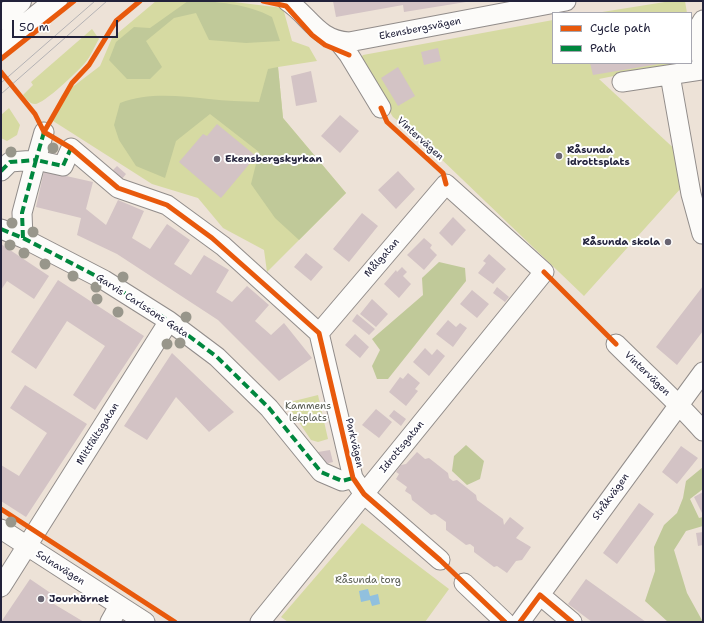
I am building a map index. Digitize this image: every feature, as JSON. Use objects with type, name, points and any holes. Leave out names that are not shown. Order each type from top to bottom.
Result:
[{"type":"main road","points":[[1,19],[20,1]]},
{"type":"main road","points":[[1,45],[56,1]]},
{"type":"street","name":"Ekensbergsvägen","points":[[287,1],[317,30],[343,48],[358,41],[566,1]]},
{"type":"street","points":[[308,1],[306,7],[317,30]]},
{"type":"street","points":[[622,82],[701,70],[703,68],[697,30],[703,20]]},
{"type":"street","points":[[343,48],[381,108]]},
{"type":"street","points":[[670,75],[691,194],[702,234]]},
{"type":"street","points":[[23,238],[22,213],[44,132]]},
{"type":"street","points":[[1,171],[10,162],[36,160],[63,166],[71,148],[118,188],[167,205],[223,246],[319,333]]},
{"type":"street","name":"Målgatan","points":[[319,333],[446,184],[544,272]]},
{"type":"street","name":"Garvis Carlssons Gata","points":[[1,229],[23,238],[104,280],[169,321],[217,357],[269,408],[321,472],[342,481],[353,478]]},
{"type":"street","name":"Idrottsgatan","points":[[260,622],[544,272]]},
{"type":"street","name":"Mittfältsgatan","points":[[1,587],[169,321]]},
{"type":"street","name":"Parkvägen","points":[[319,333],[353,478],[364,494],[440,560]]},
{"type":"street","name":"Vintervägen","points":[[616,344],[680,405],[703,431]]},
{"type":"street","name":"Stråkvägen","points":[[520,622],[703,372]]},
{"type":"street","name":"Solnavägen","points":[[1,529],[26,547],[145,622]]},
{"type":"street","points":[[464,583],[505,622]]},
{"type":"street","points":[[540,594],[572,622]]},
{"type":"street","points":[[110,622],[119,606]]},
{"type":"green space","points":[[156,1],[226,1],[283,8],[292,41],[309,47],[317,61],[278,67],[283,118],[346,193],[267,272],[264,250],[223,228],[198,198],[152,184],[50,119],[62,95],[100,66],[112,38]]},
{"type":"green space","points":[[188,1],[232,4],[263,13],[272,17],[280,41],[246,43],[209,40],[196,13],[174,18],[146,41],[162,67],[150,79],[127,79],[109,60],[116,42],[134,27],[150,28]]},
{"type":"green space","points":[[671,1],[685,1],[687,12],[602,12]]},
{"type":"green space","name":"Råsunda idrottsplats","points":[[552,20],[552,64],[673,64],[599,79],[680,154],[682,187],[584,296],[413,132],[393,117],[358,62],[363,55]]},
{"type":"green space","points":[[92,29],[99,39],[85,63],[76,73],[46,99],[35,104],[28,101],[23,95],[33,85],[31,82]]},
{"type":"green space","points":[[278,67],[283,118],[346,193],[299,240],[275,218],[251,184],[259,152],[210,114],[176,141],[165,178],[136,166],[119,140],[114,125],[120,103],[142,97],[153,96],[259,102],[268,69]]},
{"type":"green space","points":[[9,108],[20,125],[17,135],[7,141],[1,138],[1,115]]},
{"type":"green space","points":[[439,262],[465,268],[466,281],[388,379],[377,379],[372,366],[380,350],[372,339],[423,295],[422,278]]},
{"type":"green space","name":"Kammens lekplats","points":[[318,395],[328,439],[318,442],[311,440],[286,403]]},
{"type":"green space","points":[[466,445],[484,461],[480,479],[467,485],[452,471],[454,456]]},
{"type":"green space","points":[[703,467],[703,489],[690,499],[699,518],[703,517],[703,526],[686,531],[674,550],[687,593],[703,622],[668,622],[645,601],[655,571],[654,547],[664,525],[677,513],[683,498],[686,481]]},
{"type":"green space","name":"Råsunda torg","points":[[362,523],[449,589],[425,622],[288,622],[281,617]]},
{"type":"water","points":[[368,589],[370,596],[378,594],[380,604],[372,606],[370,600],[361,602],[359,591]]},
{"type":"building","points":[[333,1],[466,2],[404,12],[403,5],[336,17]]},
{"type":"building","points":[[438,48],[441,61],[424,65],[421,52]]},
{"type":"building","points":[[590,64],[659,64],[593,75]]},
{"type":"building","points":[[398,67],[415,96],[398,106],[381,78]]},
{"type":"building","points":[[311,71],[317,102],[296,106],[291,76]]},
{"type":"building","points":[[340,115],[359,131],[340,153],[321,136]]},
{"type":"building","name":"Ekensbergskyrkan","points":[[217,124],[256,156],[221,198],[179,162],[203,134],[207,136]]},
{"type":"building","points":[[117,166],[126,174],[122,179],[113,170]]},
{"type":"building","points":[[44,171],[93,182],[86,209],[106,225],[118,200],[144,211],[132,238],[150,249],[167,224],[190,240],[174,264],[191,275],[204,255],[229,270],[216,292],[232,302],[247,286],[269,305],[255,321],[271,335],[284,323],[312,358],[279,381],[218,320],[117,254],[77,235],[81,218],[36,207]]},
{"type":"building","points":[[398,171],[415,189],[396,209],[378,190]]},
{"type":"building","points":[[362,213],[378,226],[349,262],[333,249]]},
{"type":"building","points":[[453,217],[466,230],[452,246],[439,233]]},
{"type":"building","points":[[424,238],[432,245],[430,248],[437,255],[424,270],[407,255]]},
{"type":"building","points":[[1,244],[49,276],[34,299],[7,281],[1,290]]},
{"type":"building","points":[[306,253],[323,267],[311,281],[294,267]]},
{"type":"building","points":[[489,254],[506,269],[493,284],[478,273],[486,263],[483,261]]},
{"type":"building","points":[[402,267],[407,272],[403,276],[411,284],[399,298],[384,284],[396,270],[397,272]]},
{"type":"building","points":[[58,280],[144,336],[95,410],[73,395],[105,346],[67,321],[36,369],[11,352]]},
{"type":"building","points":[[703,286],[703,331],[677,365],[656,347]]},
{"type":"building","points":[[497,287],[509,297],[505,302],[493,293]]},
{"type":"building","points":[[472,290],[489,304],[477,318],[460,304]]},
{"type":"building","points":[[372,299],[388,314],[376,327],[360,314]]},
{"type":"building","points":[[357,314],[375,329],[369,335],[352,321]]},
{"type":"building","points":[[448,320],[456,327],[460,323],[467,328],[453,347],[436,334]]},
{"type":"building","points":[[355,334],[369,347],[360,358],[345,345]]},
{"type":"building","points":[[425,348],[432,355],[437,349],[445,356],[429,376],[413,362]]},
{"type":"building","points":[[172,353],[234,412],[209,432],[176,397],[147,440],[124,426]]},
{"type":"building","points":[[408,373],[420,383],[415,389],[418,391],[406,406],[389,392],[400,377],[403,379]]},
{"type":"building","points":[[25,385],[87,424],[26,517],[1,501],[1,465],[19,476],[47,433],[10,408]]},
{"type":"building","points":[[376,409],[392,422],[379,438],[362,425]]},
{"type":"building","points":[[394,410],[406,419],[401,426],[389,416]]},
{"type":"building","points":[[681,446],[698,458],[677,484],[662,472]]},
{"type":"building","points":[[330,450],[333,462],[321,465],[318,452]]},
{"type":"building","points":[[417,452],[425,459],[429,458],[448,473],[449,478],[453,481],[457,480],[476,495],[477,500],[503,519],[504,525],[510,517],[524,528],[516,538],[531,547],[522,560],[516,561],[507,573],[497,566],[494,567],[474,552],[474,547],[470,544],[466,545],[446,530],[446,522],[435,514],[431,515],[412,500],[411,495],[405,491],[407,487],[396,479],[399,474],[396,472],[401,465],[406,464]]},
{"type":"building","points":[[703,492],[703,515],[694,497]]},
{"type":"building","points":[[639,503],[654,514],[617,564],[603,553]]},
{"type":"building","points":[[703,532],[703,545],[698,546],[696,533]]},
{"type":"building","points":[[30,579],[52,594],[49,601],[84,622],[1,622]]},
{"type":"building","points":[[586,579],[646,622],[592,622],[568,604]]},
{"type":"tram line","points":[[1,83],[95,1]]},
{"type":"tram line","points":[[1,94],[107,1]]},
{"type":"marked path","points":[[1,171],[10,162],[36,160],[44,132]]},
{"type":"marked path","points":[[23,238],[22,213],[36,160],[63,166],[71,148],[73,150]]},
{"type":"marked path","points":[[1,229],[23,238],[104,280],[169,321],[217,357],[269,408],[321,472],[342,481],[353,478]]},
{"type":"cycle path","points":[[1,59],[74,1]]},
{"type":"cycle path","points":[[44,132],[72,83],[89,65],[116,21],[140,1]]},
{"type":"cycle path","points":[[263,1],[286,6],[312,35],[325,45],[349,55]]},
{"type":"cycle path","points":[[1,72],[35,114],[44,132],[71,148],[118,188],[167,205],[212,238],[319,333],[353,478],[364,494],[440,560],[505,622]]},
{"type":"cycle path","points":[[381,108],[387,122],[443,173],[446,184]]},
{"type":"cycle path","points":[[544,272],[616,344]]},
{"type":"cycle path","points":[[1,509],[175,622]]},
{"type":"cycle path","points":[[520,622],[540,595],[572,622]]},
{"type":"place","name":"Råsunda idrottsplats","points":[[559,156]]},
{"type":"place","name":"Ekensbergskyrkan","points":[[217,159]]},
{"type":"place","name":"Råsunda skola","points":[[668,242]]},
{"type":"place","name":"Jourhörnet","points":[[41,599]]}]
